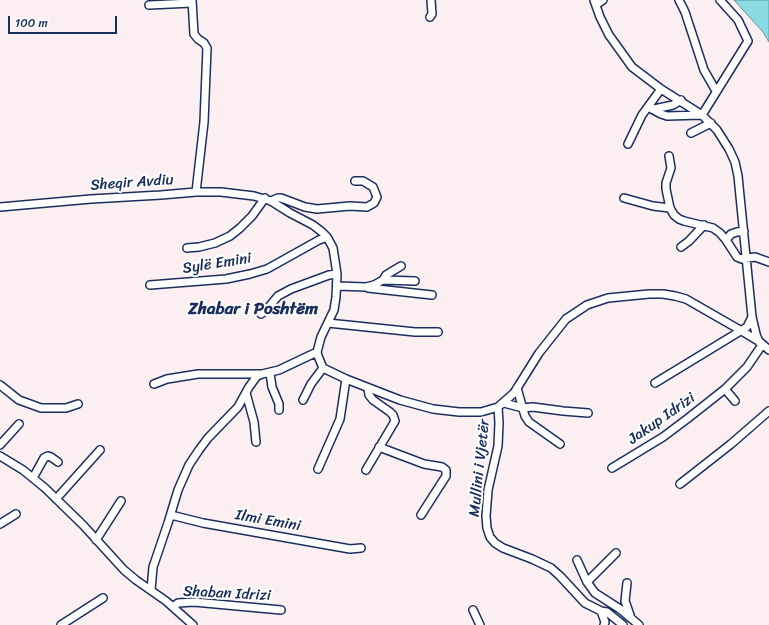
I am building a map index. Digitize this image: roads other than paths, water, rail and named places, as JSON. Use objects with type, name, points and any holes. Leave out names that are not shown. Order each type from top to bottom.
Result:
[{"type":"street","points":[[430,17],[432,14],[431,0]]},
{"type":"street","points":[[604,0],[595,2],[609,35],[632,67],[661,89],[681,100],[711,123],[729,149],[735,162],[741,198],[752,317],[756,334],[761,344]]},
{"type":"street","points":[[679,0],[685,12],[704,70],[716,91]]},
{"type":"street","points":[[702,115],[748,41],[738,20],[720,0]]},
{"type":"street","points":[[149,5],[192,2],[194,34],[204,43],[207,48],[204,122],[196,192]]},
{"type":"street","points":[[628,144],[642,115],[651,108],[661,89]]},
{"type":"street","points":[[651,108],[673,105],[681,100]]},
{"type":"street","points":[[651,108],[667,116],[702,115]]},
{"type":"street","points":[[691,133],[711,123]]},
{"type":"street","points":[[669,156],[671,168],[666,182],[670,208],[674,215],[679,219],[713,228],[726,240],[737,257],[742,259],[755,257],[769,262]]},
{"type":"street","name":"Sheqir Avdiu","points":[[268,200],[281,198],[306,207],[317,209],[350,206],[367,207],[374,203],[377,197],[373,187],[363,181],[355,181]]},
{"type":"street","name":"Sheqir Avdiu","points":[[0,207],[196,192],[221,192],[268,200],[313,225],[327,237],[333,248],[337,274],[334,310],[321,338],[317,352]]},
{"type":"street","points":[[624,198],[653,206],[670,208]]},
{"type":"street","points":[[186,248],[199,247],[215,243],[230,236],[268,200]]},
{"type":"street","points":[[681,247],[704,225]]},
{"type":"street","points":[[726,240],[731,234],[744,231]]},
{"type":"street","name":"Sylë Emini","points":[[150,285],[226,279],[250,274],[267,268],[312,243],[327,237]]},
{"type":"street","points":[[366,287],[383,280],[386,275],[401,266]]},
{"type":"street","points":[[261,314],[278,296],[291,289],[329,275],[337,274]]},
{"type":"street","points":[[383,280],[415,281]]},
{"type":"street","points":[[337,286],[366,287],[432,295]]},
{"type":"street","points":[[501,405],[517,388],[539,353],[560,325],[578,310],[597,301],[608,298],[649,294],[675,296],[686,300],[740,330],[769,350]]},
{"type":"street","points":[[655,383],[748,325],[752,317]]},
{"type":"street","points":[[328,323],[415,332],[438,332]]},
{"type":"street","name":"Jakup Idrizi","points":[[612,468],[663,437],[726,389],[747,367],[761,344]]},
{"type":"street","points":[[154,384],[167,379],[192,375],[270,373],[298,362],[317,352],[323,368],[368,388],[400,400],[432,409],[459,412],[481,412],[501,405],[588,413]]},
{"type":"street","points":[[303,400],[311,384],[323,368]]},
{"type":"street","points":[[270,373],[272,387],[279,404],[279,410]]},
{"type":"street","points":[[151,590],[152,567],[178,490],[189,465],[208,438],[238,408],[252,382],[257,376],[262,374]]},
{"type":"street","points":[[318,468],[340,418],[346,379]]},
{"type":"street","points":[[0,385],[19,400],[41,408],[66,408],[78,404]]},
{"type":"street","points":[[366,470],[395,418],[390,412],[373,400],[369,395],[368,388]]},
{"type":"street","points":[[517,388],[529,422],[560,444]]},
{"type":"street","points":[[726,389],[735,401]]},
{"type":"street","points":[[246,393],[248,395],[254,422],[256,442]]},
{"type":"street","name":"Mullini i Vjetër","points":[[501,405],[498,446],[490,476],[487,503],[487,528],[490,537],[495,543],[503,548],[551,568],[585,603],[601,611],[607,612],[623,625]]},
{"type":"street","points":[[680,484],[731,444],[769,411]]},
{"type":"street","points":[[0,445],[19,424]]},
{"type":"street","points":[[379,447],[424,464],[442,467],[446,470],[446,476],[421,515]]},
{"type":"street","points":[[56,499],[100,450]]},
{"type":"street","name":"Shaban Idrizi","points":[[0,456],[33,478],[83,525],[124,570],[173,607],[193,625]]},
{"type":"street","points":[[33,478],[44,458],[48,456],[58,462]]},
{"type":"street","points":[[96,540],[121,501]]},
{"type":"street","points":[[0,524],[16,514]]},
{"type":"street","name":"Ilmi Emini","points":[[170,515],[203,523],[350,549],[361,548]]},
{"type":"street","points":[[586,582],[616,553]]},
{"type":"street","points":[[577,560],[586,582],[595,593],[613,604],[639,625]]},
{"type":"street","points":[[627,583],[625,601],[632,619]]},
{"type":"street","points":[[61,625],[103,598]]},
{"type":"street","name":"Shaban Idrizi","points":[[173,607],[178,603],[194,602],[281,610]]},
{"type":"street","points":[[480,625],[476,611],[484,625]]},
{"type":"street","points":[[601,611],[606,622],[604,625]]},
{"type":"water","points":[[734,0],[769,0],[769,42],[763,32]]},
{"type":"district","name":"Zhabar i Poshtëm","points":[[253,310]]}]
